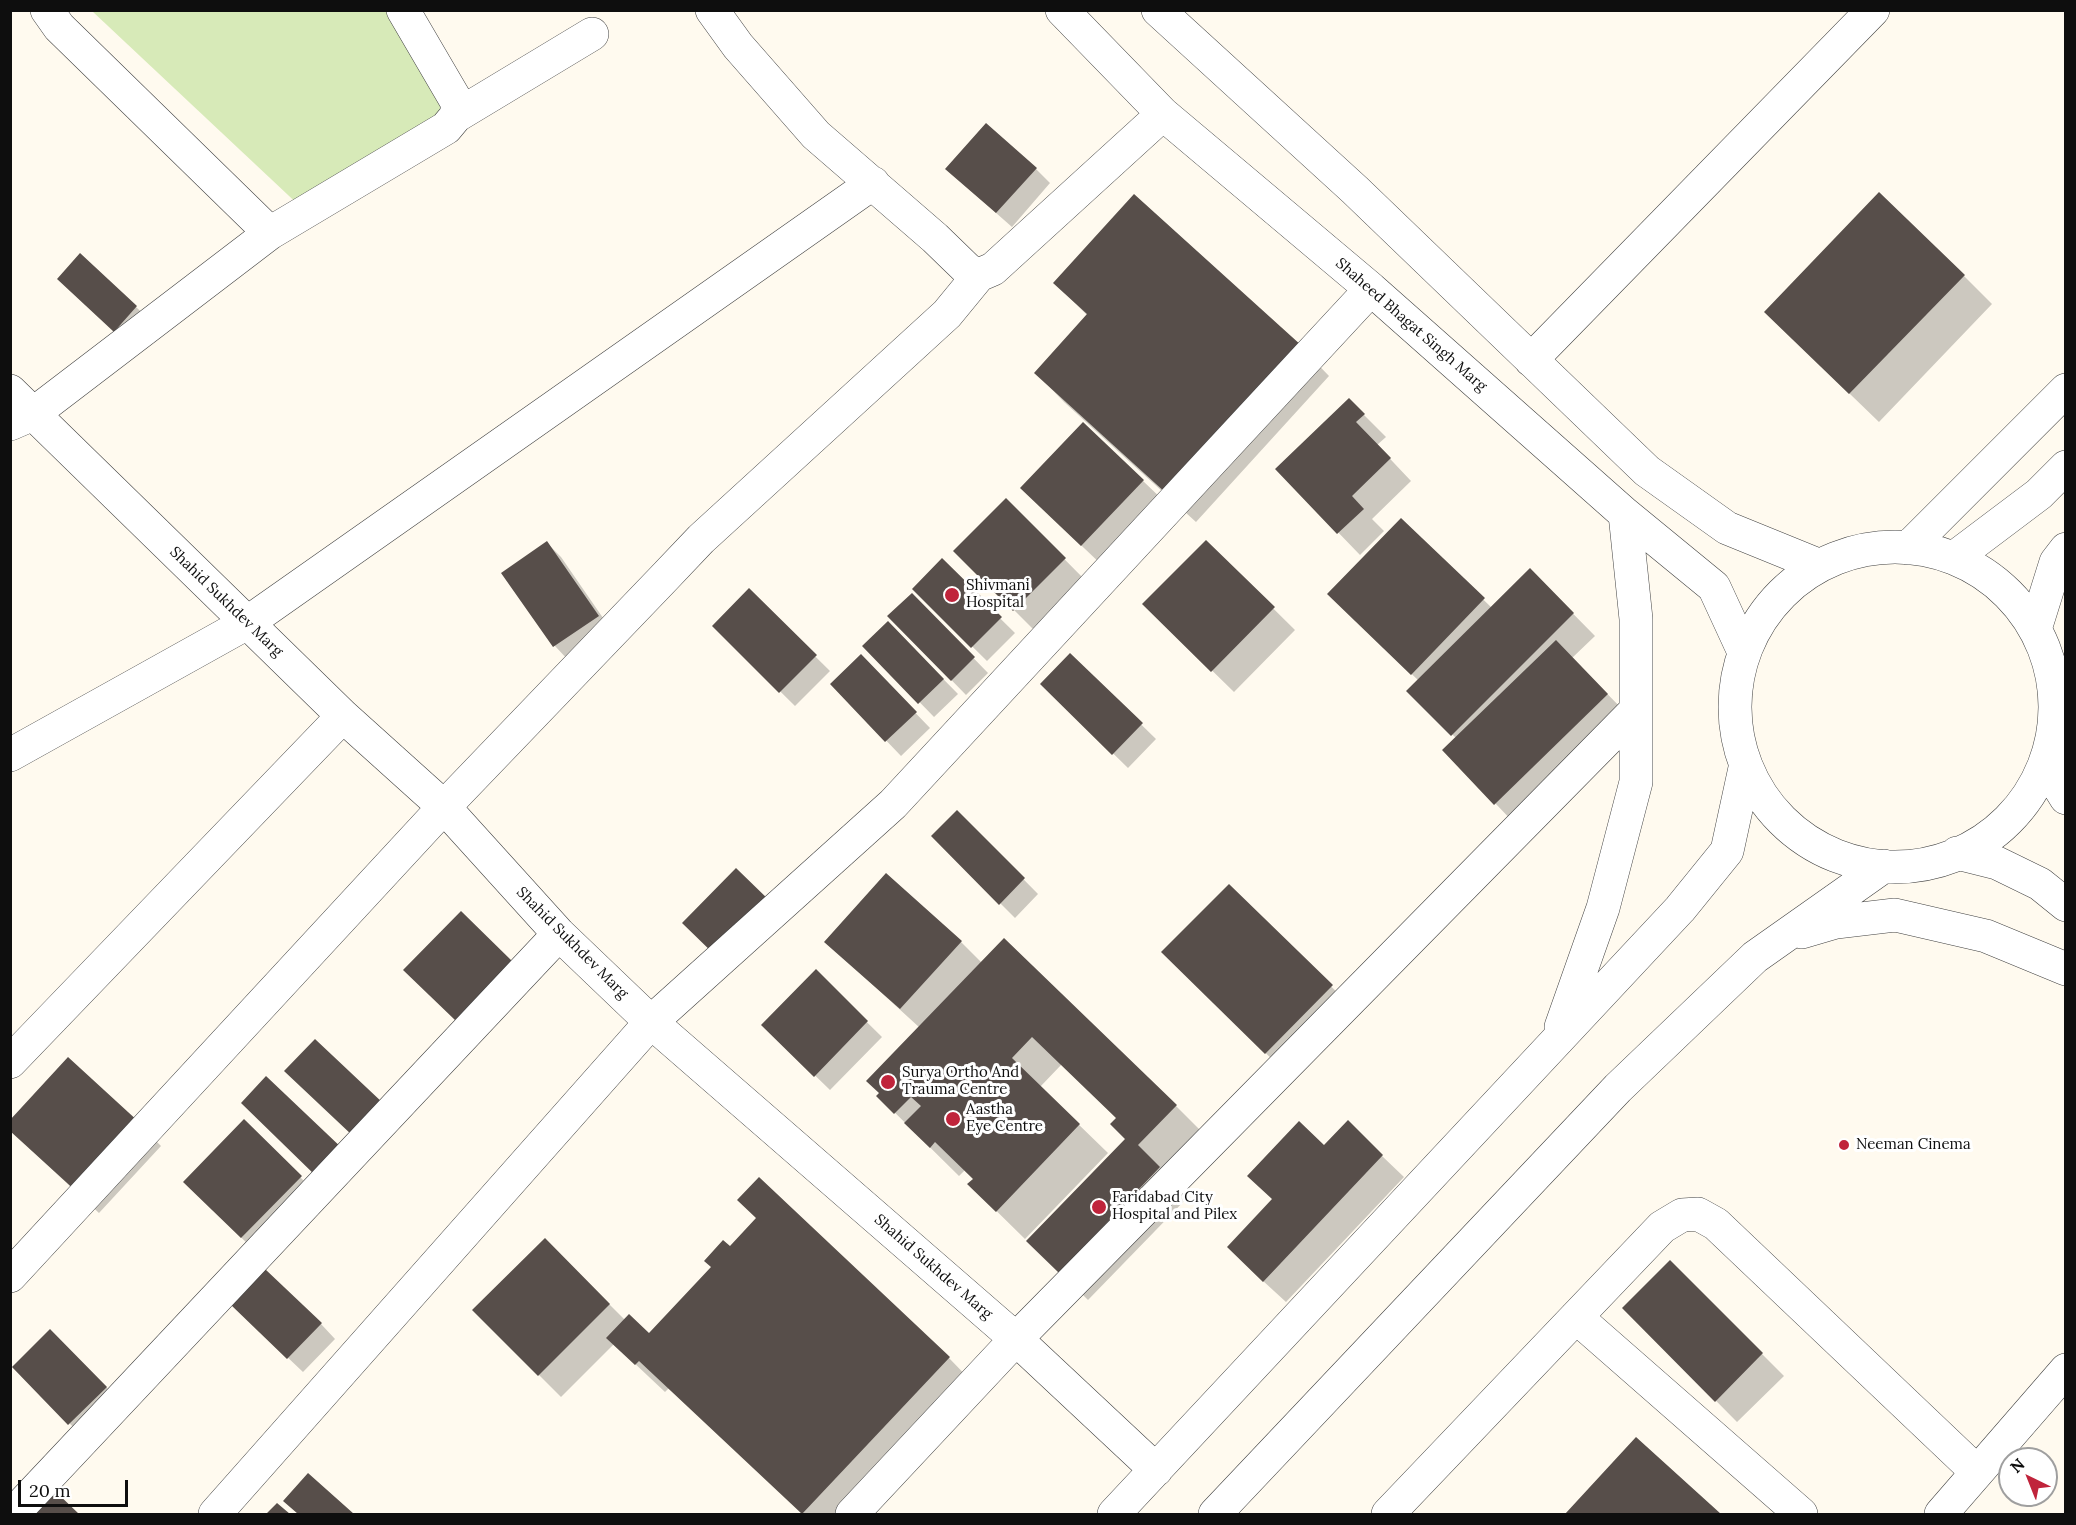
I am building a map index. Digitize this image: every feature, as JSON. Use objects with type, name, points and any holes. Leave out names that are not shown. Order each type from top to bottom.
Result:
[{"type":"street","points":[[47,10],[59,27],[270,233]]},
{"type":"street","points":[[404,10],[452,91],[458,104],[456,116]]},
{"type":"street","points":[[712,10],[738,46],[816,135],[873,183],[968,270],[979,274]]},
{"type":"street","name":"Shaheed Bhagat Singh Marg","points":[[1062,10],[1163,114],[1371,289],[1625,514],[1714,587],[1744,652]]},
{"type":"street","points":[[1158,10],[1355,190],[1647,471],[1727,528],[1818,565]]},
{"type":"street","points":[[1531,360],[1873,10]]},
{"type":"street","points":[[18,410],[270,233],[446,128],[456,116],[592,34]]},
{"type":"street","points":[[10,1276],[444,807],[701,539],[947,314],[979,274],[993,269],[1163,114]]},
{"type":"street","points":[[10,755],[247,623],[873,183]]},
{"type":"street","points":[[215,1515],[651,1022],[893,804],[1371,289]]},
{"type":"street","points":[[1908,548],[2066,390]]},
{"type":"street","name":"Shahid Sukhdev Marg","points":[[18,410],[247,623],[343,716],[444,807],[559,934],[651,1022],[1016,1339],[1156,1470]]},
{"type":"street","points":[[1954,558],[2039,494],[2066,467]]},
{"type":"street","points":[[1556,1040],[1603,909],[1636,782],[1636,619],[1625,514]]},
{"type":"street","points":[[2050,753],[2015,815],[1945,861],[1894,869],[1828,855],[1782,824],[1745,768],[1740,756],[1733,713],[1744,652],[1770,605],[1818,565],[1872,547],[1930,549],[1976,566],[2036,626],[2056,653],[2056,687],[2050,753],[2056,782],[2066,798]]},
{"type":"street","points":[[2036,626],[2056,562],[2066,549]]},
{"type":"street","points":[[852,1515],[1016,1339],[1636,710]]},
{"type":"street","points":[[10,1062],[343,716]]},
{"type":"street","points":[[1113,1515],[1680,909],[1727,851],[1745,768]]},
{"type":"street","points":[[1957,853],[1997,863],[2040,884],[2066,905]]},
{"type":"street","points":[[1215,1515],[1618,1088],[1755,957],[1884,866]]},
{"type":"street","points":[[1780,939],[1836,922],[1895,915],[1986,936],[2066,969]]},
{"type":"street","points":[[13,1515],[559,934]]},
{"type":"street","points":[[1388,1515],[1662,1227],[1682,1215],[1698,1214],[1716,1224],[1977,1472]]},
{"type":"street","points":[[1576,1317],[1801,1515]]},
{"type":"street","points":[[1941,1515],[2066,1370]]},
{"type":"green space","points":[[92,11],[393,11],[461,111],[304,210]]},
{"type":"building","points":[[986,123],[1037,168],[996,213],[945,169]]},
{"type":"building","points":[[1879,192],[1965,275],[1849,394],[1764,312]]},
{"type":"building","points":[[1134,194],[1302,346],[1167,494],[1034,373],[1087,314],[1053,283]]},
{"type":"building","points":[[80,253],[137,306],[114,332],[57,279]]},
{"type":"building","points":[[1349,398],[1365,414],[1356,422],[1391,458],[1352,496],[1364,509],[1337,534],[1275,469]]},
{"type":"building","points":[[1083,422],[1144,480],[1081,546],[1020,488]]},
{"type":"building","points":[[1006,498],[1066,558],[1013,611],[953,551]]},
{"type":"building","points":[[1401,518],[1485,598],[1411,675],[1327,594]]},
{"type":"building","points":[[1206,540],[1275,607],[1211,672],[1142,604]]},
{"type":"building","points":[[547,541],[599,616],[553,647],[501,573]]},
{"type":"building","points":[[942,558],[1002,617],[971,648],[912,589]]},
{"type":"building","points":[[1530,568],[1574,613],[1451,736],[1406,691]]},
{"type":"building","points":[[749,588],[817,655],[779,693],[712,626]]},
{"type":"building","points":[[912,593],[975,657],[951,681],[887,616]]},
{"type":"building","points":[[888,621],[944,679],[918,704],[862,646]]},
{"type":"building","points":[[1556,640],[1608,694],[1494,805],[1442,750]]},
{"type":"building","points":[[1070,653],[1143,723],[1112,755],[1040,684]]},
{"type":"building","points":[[861,654],[917,712],[885,742],[830,684]]},
{"type":"building","points":[[957,810],[1025,878],[999,905],[931,836]]},
{"type":"building","points":[[736,868],[771,902],[717,957],[682,923]]},
{"type":"building","points":[[886,873],[962,941],[900,1009],[824,942]]},
{"type":"building","points":[[1229,884],[1333,985],[1265,1054],[1161,952]]},
{"type":"building","points":[[461,911],[512,961],[455,1020],[403,970]]},
{"type":"building","points":[[1004,938],[1177,1105],[1138,1145],[1160,1167],[1059,1273],[1026,1241],[1125,1139],[1110,1124],[1116,1118],[1032,1037],[1012,1058],[1080,1124],[996,1212],[967,1184],[973,1179],[935,1142],[930,1148],[904,1123],[921,1106],[911,1097],[894,1114],[876,1096],[879,1093],[866,1081]]},
{"type":"building","points":[[816,969],[868,1021],[814,1077],[761,1025]]},
{"type":"building","points":[[315,1039],[384,1104],[353,1136],[284,1071]]},
{"type":"building","points":[[68,1057],[140,1123],[77,1192],[10,1131],[10,1120]]},
{"type":"building","points":[[266,1076],[345,1151],[318,1178],[241,1103]]},
{"type":"building","points":[[244,1119],[302,1176],[241,1238],[183,1182]]},
{"type":"building","points":[[1348,1120],[1383,1155],[1263,1282],[1227,1247],[1272,1199],[1247,1176],[1299,1121],[1324,1145]]},
{"type":"building","points":[[759,1177],[950,1357],[802,1514],[639,1361],[635,1365],[606,1338],[629,1314],[649,1333],[711,1267],[704,1261],[723,1240],[730,1246],[756,1218],[737,1200]]},
{"type":"building","points":[[545,1238],[610,1304],[538,1376],[472,1310]]},
{"type":"building","points":[[1670,1260],[1763,1353],[1715,1402],[1622,1308]]},
{"type":"building","points":[[265,1269],[322,1323],[287,1359],[231,1305]]},
{"type":"building","points":[[50,1329],[107,1387],[68,1425],[12,1367]]},
{"type":"building","points":[[1636,1437],[1721,1514],[1565,1514]]},
{"type":"building","points":[[308,1473],[354,1514],[298,1514],[283,1501]]},
{"type":"building","points":[[54,1490],[79,1514],[30,1514]]},
{"type":"building","points":[[277,1503],[290,1514],[266,1514]]},
{"type":"place","name":"Shivmani Hospital","points":[[952,595]]},
{"type":"place","name":"Surya Ortho And Trauma Centre","points":[[888,1082]]},
{"type":"place","name":"Aastha Eye Centre","points":[[953,1119]]},
{"type":"place","name":"Neeman Cinema","points":[[1844,1145]]},
{"type":"place","name":"Faridabad City Hospital and Pilex","points":[[1099,1207]]}]
